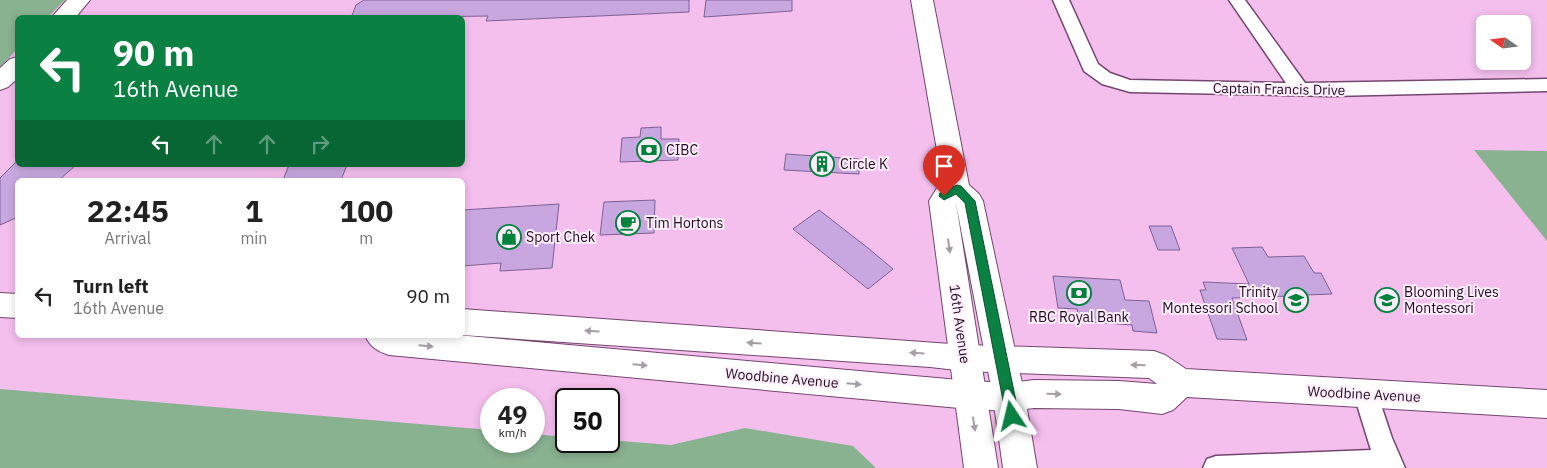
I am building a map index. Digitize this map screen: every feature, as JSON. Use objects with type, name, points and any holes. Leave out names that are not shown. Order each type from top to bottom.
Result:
[{"type":"main road","points":[[65,15],[79,0]]},
{"type":"main road","points":[[922,0],[957,189],[970,201],[1009,397],[1020,468]]},
{"type":"main road","points":[[0,82],[15,67]]},
{"type":"main road","name":"16th Avenue","points":[[957,189],[946,195],[942,201],[981,468]]},
{"type":"main road","points":[[0,304],[15,306]]},
{"type":"main road","name":"Woodbine Avenue","points":[[465,322],[965,358],[1154,365],[1181,383],[1547,404]]},
{"type":"main road","name":"Woodbine Avenue","points":[[384,338],[389,342],[970,395],[1009,397],[1034,394],[1110,395],[1162,400],[1181,383]]},
{"type":"street","name":"Captain Francis Drive","points":[[1061,0],[1090,67],[1097,75],[1111,82],[1147,88],[1300,90],[1547,85]]},
{"type":"street","points":[[1237,0],[1300,90]]},
{"type":"street","points":[[1216,468],[1391,465],[1379,438],[1366,395]]},
{"type":"green space","points":[[0,0],[65,0],[50,15],[15,15],[15,51],[0,68]]},
{"type":"green space","points":[[1474,150],[1547,151],[1547,241]]},
{"type":"green space","points":[[0,389],[480,429],[480,453],[545,453],[545,435],[555,436],[555,453],[620,453],[620,441],[671,445],[745,428],[853,446],[876,468],[0,468]]},
{"type":"building","points":[[364,0],[689,0],[689,12],[486,21],[488,16],[352,15],[356,5]]},
{"type":"building","points":[[706,0],[792,0],[792,11],[704,17]]},
{"type":"building","name":"CIBC","points":[[661,127],[661,139],[679,139],[678,160],[620,162],[622,138],[640,137],[641,128]]},
{"type":"building","name":"Circle K","points":[[786,154],[859,159],[859,174],[784,170]]},
{"type":"building","points":[[15,163],[15,167],[74,167],[61,178],[15,178],[15,218],[0,225],[0,178]]},
{"type":"building","points":[[288,167],[346,167],[342,178],[284,178]]},
{"type":"building","name":"Tim Hortons","points":[[655,200],[654,233],[600,235],[604,202]]},
{"type":"building","name":"Sport Chek","points":[[559,204],[552,268],[500,271],[501,263],[465,266],[465,210]]},
{"type":"building","points":[[819,210],[893,269],[868,289],[793,229]]},
{"type":"building","points":[[1149,226],[1171,226],[1180,250],[1158,250]]},
{"type":"building","points":[[1262,247],[1268,257],[1304,256],[1314,273],[1321,273],[1332,294],[1305,295],[1307,299],[1292,300],[1291,296],[1232,298],[1247,340],[1217,339],[1200,290],[1206,290],[1203,282],[1249,284],[1232,248]]},
{"type":"building","points":[[1053,276],[1120,280],[1125,300],[1149,301],[1157,333],[1133,331],[1132,325],[1079,321],[1077,309],[1058,308]]},
{"type":"place","name":"CIBC","points":[[649,150]]},
{"type":"place","name":"Circle K","points":[[822,164]]},
{"type":"place","name":"Tim Hortons","points":[[628,223]]},
{"type":"place","name":"Sport Chek","points":[[509,237]]},
{"type":"place","name":"RBC Royal Bank","points":[[1079,293]]},
{"type":"place","name":"Trinity Montessori School","points":[[1296,300]]},
{"type":"place","name":"Blooming Lives Montessori","points":[[1387,300]]},
{"type":"route","points":[[944,196],[957,189],[970,201],[1012,416]]}]
